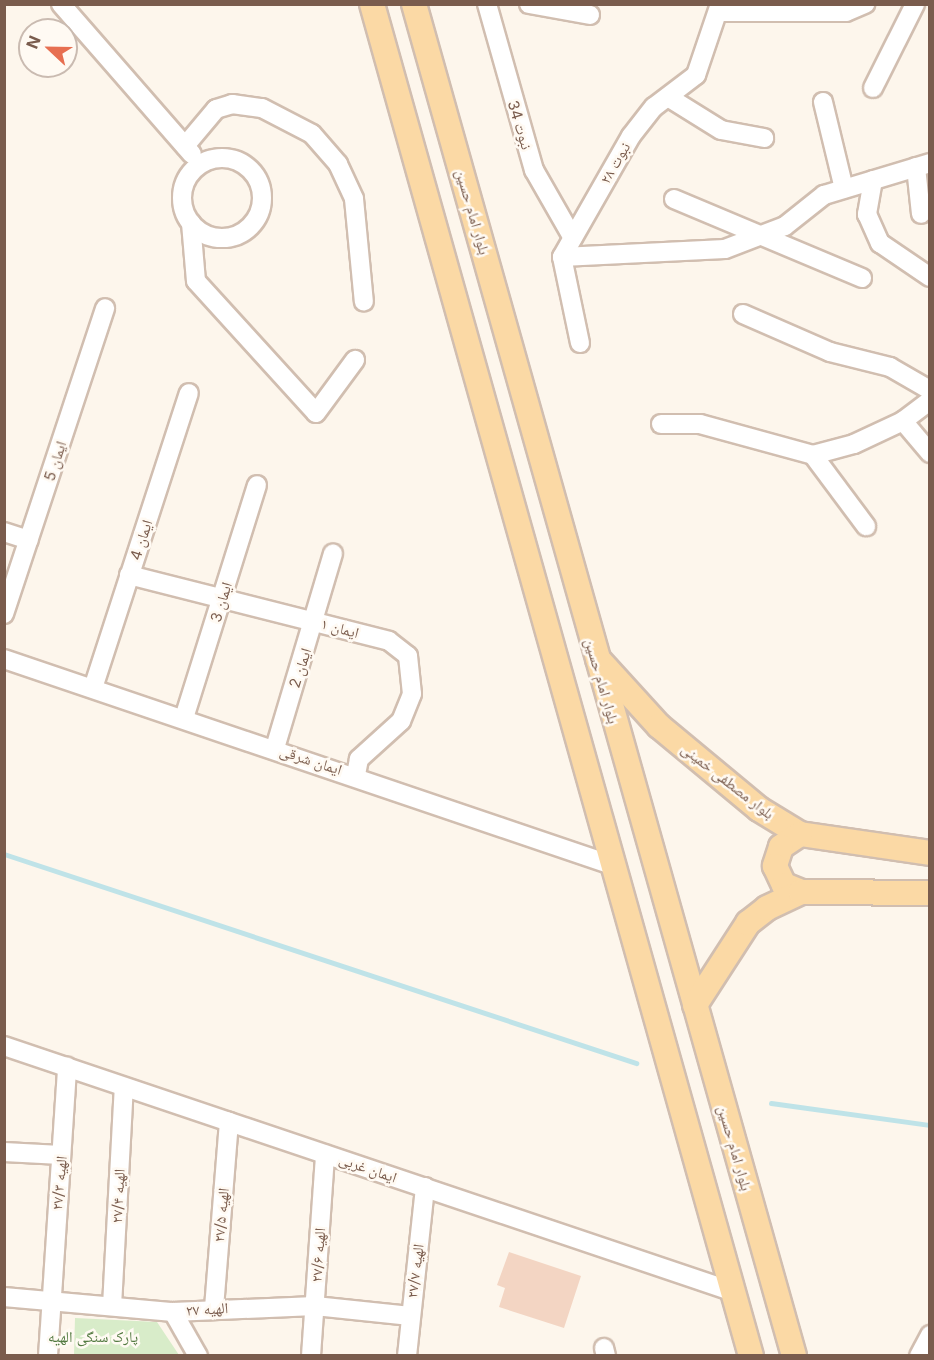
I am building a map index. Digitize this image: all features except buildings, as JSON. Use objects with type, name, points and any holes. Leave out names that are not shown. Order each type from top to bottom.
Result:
[{"type":"main road","points":[[372,4],[751,1356]]},
{"type":"main road","name":"بلوار امام حسین","points":[[414,4],[595,656],[794,1356]]},
{"type":"main road","name":"بلوار مصطفی خمینی","points":[[595,656],[658,726],[759,809],[800,834],[930,853]]},
{"type":"main road","points":[[800,834],[781,847],[774,866],[784,885],[801,892],[930,893]]},
{"type":"main road","points":[[695,1005],[748,923],[801,892]]},
{"type":"street","points":[[61,4],[200,164]]},
{"type":"street","name":"نبوت 34","points":[[487,4],[534,170],[573,237]]},
{"type":"street","points":[[529,4],[590,15]]},
{"type":"street","points":[[720,8],[846,12],[865,4]]},
{"type":"street","points":[[873,88],[915,4]]},
{"type":"street","name":"نبوت ۲۸","points":[[562,257],[631,136],[668,97],[696,75],[720,8]]},
{"type":"street","points":[[668,97],[721,130],[764,138]]},
{"type":"street","points":[[823,102],[844,189]]},
{"type":"street","points":[[185,146],[216,109],[232,104],[262,108],[312,134],[338,164],[354,199],[364,302]]},
{"type":"street","points":[[191,223],[213,238],[233,237],[251,227],[263,203],[258,178],[244,164],[226,157],[200,164],[184,184],[182,198],[191,223],[196,281],[316,413],[355,360]]},
{"type":"street","points":[[580,343],[562,257],[724,249],[785,226],[824,195],[923,165],[921,214]]},
{"type":"street","points":[[873,180],[867,214],[880,243],[930,277]]},
{"type":"street","points":[[674,199],[763,234],[862,278]]},
{"type":"street","name":"ایمان 5","points":[[4,614],[105,308]]},
{"type":"street","points":[[743,314],[830,352],[890,367],[930,390]]},
{"type":"street","name":"ایمان 4","points":[[93,688],[189,393]]},
{"type":"street","points":[[661,424],[700,424],[813,455],[903,421],[930,401]]},
{"type":"street","points":[[903,421],[930,453]]},
{"type":"street","points":[[813,455],[866,526]]},
{"type":"street","name":"ایمان 3","points":[[184,718],[257,485]]},
{"type":"street","points":[[4,532],[29,540]]},
{"type":"street","name":"ایمان 2","points":[[275,748],[315,621],[333,553]]},
{"type":"street","name":"ایمان ۱","points":[[129,575],[223,596],[389,641],[408,656],[414,672],[412,694],[401,721],[359,759],[356,775]]},
{"type":"street","name":"ایمان شرقی","points":[[4,659],[356,775],[615,866]]},
{"type":"street","name":"ایمان غربی","points":[[4,1046],[731,1291]]},
{"type":"street","name":"الهیه ۲۷/۳","points":[[48,1356],[49,1299],[67,1067]]},
{"type":"street","name":"الهیه ۲۷/۴","points":[[112,1306],[124,1087]]},
{"type":"street","name":"الهیه ۲۷/۵","points":[[214,1308],[229,1122]]},
{"type":"street","points":[[4,1152],[61,1155]]},
{"type":"street","name":"الهیه ۲۷/۶","points":[[311,1356],[326,1154]]},
{"type":"street","name":"الهیه ۲۷/۷","points":[[407,1356],[425,1187]]},
{"type":"street","name":"الهیه ۲۷","points":[[4,1297],[49,1299],[173,1312],[214,1308],[315,1306],[410,1316]]},
{"type":"street","points":[[173,1312],[198,1356]]},
{"type":"street","points":[[920,1356],[930,1335]]},
{"type":"green space","name":"پارک سنگی الهیه","points":[[75,1318],[157,1322],[179,1355],[74,1355]]},
{"type":"waterway","points":[[4,854],[636,1063]]},
{"type":"waterway","points":[[771,1103],[930,1125]]}]
